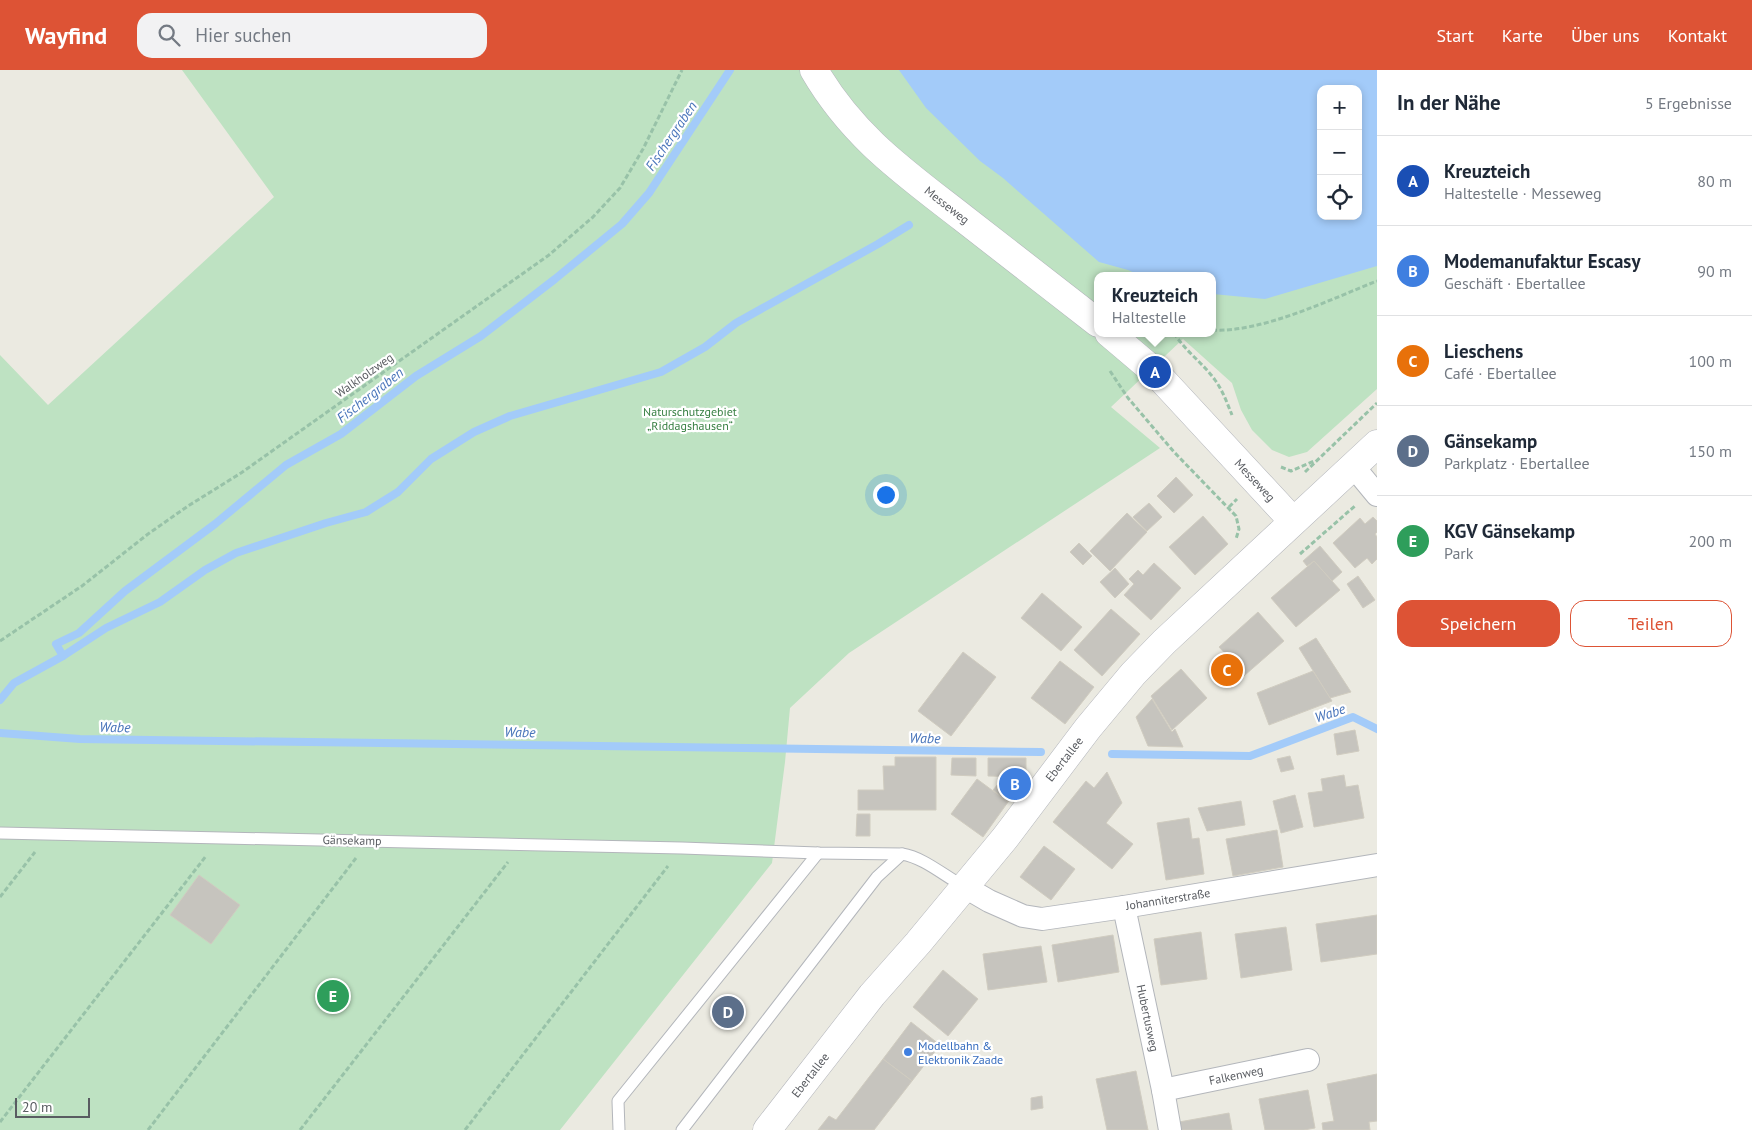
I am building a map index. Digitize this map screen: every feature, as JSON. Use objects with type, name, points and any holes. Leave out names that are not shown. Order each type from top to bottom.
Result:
[{"type":"main road","name":"Messeweg","points":[[814,70],[854,126],[890,162],[1094,321]]},
{"type":"main road","name":"Messeweg","points":[[1114,337],[1155,372],[1293,521]]},
{"type":"main road","name":"Ebertallee","points":[[768,1130],[872,995],[1006,838],[1088,728],[1133,674],[1164,642],[1377,444]]},
{"type":"street","points":[[1353,466],[1375,492]]},
{"type":"street","name":"Johanniterstraße","points":[[965,887],[989,901],[1023,916],[1042,919],[1377,865]]},
{"type":"street","name":"Hubertusweg","points":[[1124,907],[1170,1130]]},
{"type":"street","name":"Falkenweg","points":[[1163,1090],[1308,1060]]},
{"type":"lane","name":"Gänsekamp","points":[[0,833],[902,854],[914,856],[965,887]]},
{"type":"lane","points":[[618,1130],[618,1101],[818,853]]},
{"type":"lane","points":[[682,1130],[877,877],[902,854]]},
{"type":"path","name":"Walkholzweg","points":[[0,641],[82,586],[148,534],[241,473],[549,255],[593,217],[620,188],[643,149],[682,70]]},
{"type":"path","points":[[1216,330],[1228,331],[1278,319],[1377,281]]},
{"type":"path","points":[[1176,337],[1214,379],[1223,393],[1233,417]]},
{"type":"path","points":[[1273,465],[1291,471],[1317,459],[1377,403]]},
{"type":"path","points":[[1293,561],[1375,492]]},
{"type":"path","points":[[1229,507],[1236,516],[1238,529],[1233,546]]},
{"type":"path","points":[[0,896],[49,834]]},
{"type":"path","points":[[0,1122],[220,838]]},
{"type":"path","points":[[148,1130],[369,841]]},
{"type":"path","points":[[300,1130],[522,844]]},
{"type":"path","points":[[465,1130],[682,848]]},
{"type":"green space","name":"Naturschutzgebiet „Riddagshausen“","points":[[182,70],[1377,70],[1377,389],[1307,452],[1289,457],[1272,450],[1252,430],[1241,410],[1232,383],[1183,339],[1111,407],[1160,448],[849,653],[790,708],[772,863],[560,1130],[0,1130],[0,355],[48,405],[274,197]]},
{"type":"water","points":[[899,70],[1377,70],[1377,266],[1265,299],[1216,294],[1216,272],[1132,272],[1099,262],[1003,178],[980,161],[926,108]]},
{"type":"building","points":[[1176,477],[1193,495],[1174,513],[1157,496]]},
{"type":"building","points":[[1149,503],[1162,517],[1147,531],[1133,517]]},
{"type":"building","points":[[1127,513],[1147,532],[1110,571],[1090,551]]},
{"type":"building","points":[[1203,516],[1228,544],[1195,575],[1169,547]]},
{"type":"building","points":[[1373,517],[1377,521],[1377,532],[1375,534],[1377,537],[1377,559],[1372,564],[1367,558],[1355,568],[1333,543],[1360,518],[1365,524]]},
{"type":"building","points":[[1079,543],[1092,556],[1083,565],[1070,552]]},
{"type":"building","points":[[1320,546],[1342,572],[1332,581],[1314,561],[1307,566],[1303,561]]},
{"type":"building","points":[[1314,561],[1340,590],[1296,627],[1271,598]]},
{"type":"building","points":[[1154,563],[1181,588],[1151,620],[1124,595],[1134,584],[1129,579],[1138,570],[1143,575]]},
{"type":"building","points":[[1115,568],[1129,584],[1115,598],[1100,582]]},
{"type":"building","points":[[1358,576],[1375,600],[1363,608],[1347,584]]},
{"type":"building","points":[[1042,593],[1082,627],[1061,651],[1021,618]]},
{"type":"building","points":[[1111,609],[1140,634],[1102,676],[1074,650]]},
{"type":"building","points":[[1258,612],[1284,641],[1245,675],[1219,647]]},
{"type":"building","points":[[1316,638],[1351,692],[1330,698],[1299,648]]},
{"type":"building","points":[[963,652],[996,677],[951,736],[918,711]]},
{"type":"building","points":[[1229,657],[1245,675],[1231,688],[1215,670]]},
{"type":"building","points":[[1060,661],[1094,687],[1065,724],[1031,698]]},
{"type":"building","points":[[1181,669],[1207,698],[1172,730],[1151,696]]},
{"type":"building","points":[[1313,671],[1332,701],[1269,725],[1257,693]]},
{"type":"building","points":[[1152,699],[1172,732],[1175,729],[1183,747],[1148,746],[1136,717]]},
{"type":"building","points":[[1355,730],[1359,751],[1337,755],[1334,734]]},
{"type":"building","points":[[1290,756],[1294,769],[1281,772],[1277,759]]},
{"type":"building","points":[[895,757],[936,757],[936,810],[858,810],[858,790],[884,790],[883,766],[895,766]]},
{"type":"building","points":[[952,758],[976,758],[976,776],[951,775]]},
{"type":"building","points":[[988,758],[1026,758],[1026,777],[988,776]]},
{"type":"building","points":[[1107,772],[1122,803],[1106,823],[1133,844],[1112,869],[1053,822],[1086,781],[1094,788]]},
{"type":"building","points":[[1344,775],[1346,787],[1358,785],[1364,818],[1314,827],[1308,793],[1323,791],[1321,779]]},
{"type":"building","points":[[1004,777],[1026,777],[1008,802],[993,790]]},
{"type":"building","points":[[977,779],[1008,802],[983,837],[951,814]]},
{"type":"building","points":[[1295,795],[1303,827],[1281,833],[1273,801]]},
{"type":"building","points":[[1241,801],[1245,825],[1207,831],[1198,808]]},
{"type":"building","points":[[857,814],[870,814],[870,836],[856,836]]},
{"type":"building","points":[[1189,818],[1192,839],[1199,838],[1204,874],[1166,880],[1157,823]]},
{"type":"building","points":[[1277,830],[1283,867],[1233,876],[1226,839]]},
{"type":"building","points":[[1044,846],[1075,869],[1051,900],[1020,877]]},
{"type":"building","points":[[199,875],[240,905],[211,944],[170,915]]},
{"type":"building","points":[[1377,915],[1377,954],[1321,962],[1316,924]]},
{"type":"building","points":[[1286,927],[1292,970],[1241,978],[1235,934]]},
{"type":"building","points":[[1201,932],[1207,979],[1161,985],[1154,939]]},
{"type":"building","points":[[1113,935],[1119,972],[1058,982],[1052,945]]},
{"type":"building","points":[[1041,946],[1047,982],[988,990],[983,954]]},
{"type":"building","points":[[943,970],[978,999],[948,1036],[913,1007]]},
{"type":"building","points":[[911,1022],[940,1045],[912,1081],[883,1059]]},
{"type":"building","points":[[883,1059],[912,1081],[874,1130],[818,1130],[829,1116],[836,1120]]},
{"type":"building","points":[[1136,1071],[1148,1130],[1107,1130],[1096,1079]]},
{"type":"building","points":[[1377,1074],[1377,1121],[1369,1122],[1370,1130],[1323,1130],[1322,1123],[1334,1121],[1327,1084]]},
{"type":"building","points":[[1308,1090],[1315,1128],[1304,1130],[1265,1130],[1259,1099]]},
{"type":"building","points":[[1042,1096],[1043,1108],[1031,1110],[1031,1098]]},
{"type":"building","points":[[1229,1113],[1232,1130],[1181,1130],[1179,1122]]},
{"type":"waterway","name":"Fischergraben","points":[[0,700],[14,683],[63,656],[56,644],[79,633],[125,591],[215,524],[286,465],[341,434],[416,376],[481,336],[622,224],[649,193],[730,70]]},
{"type":"waterway","points":[[63,656],[106,628],[160,602],[205,570],[236,553],[326,523],[366,512],[398,492],[431,459],[474,432],[510,416],[661,372],[705,347],[736,323],[909,225]]},
{"type":"waterway","name":"Wabe","points":[[1112,754],[1250,756],[1353,717],[1377,729]]},
{"type":"waterway","name":"Wabe","points":[[0,733],[80,739],[1041,752]]},
{"type":"place","name":"Kreuzteich","points":[[1155,372]]},
{"type":"place","name":"Lieschens","points":[[1227,670]]},
{"type":"place","name":"Modemanufaktur Escasy","points":[[1015,784]]},
{"type":"place","name":"KGV Gänsekamp","points":[[333,996]]},
{"type":"place","name":"Gänsekamp","points":[[728,1012]]},
{"type":"place","name":"Modellbahn & Elektronik Zaade","points":[[908,1052]]}]
